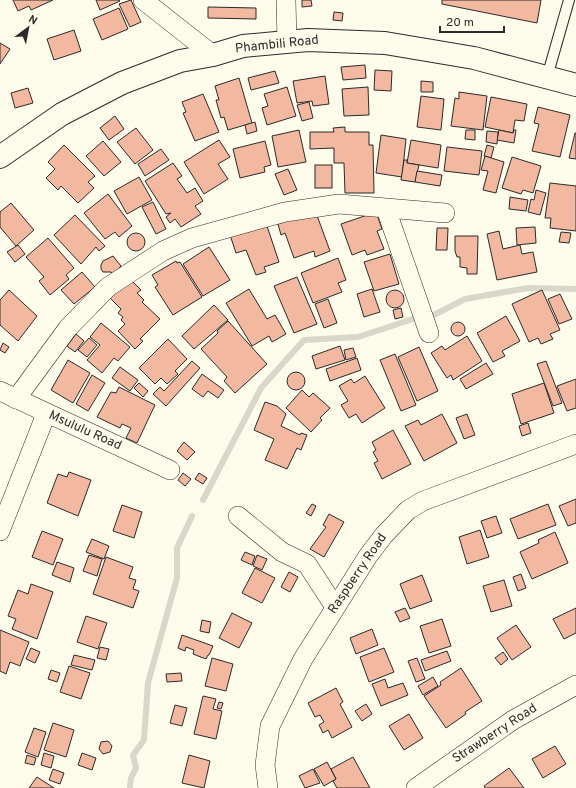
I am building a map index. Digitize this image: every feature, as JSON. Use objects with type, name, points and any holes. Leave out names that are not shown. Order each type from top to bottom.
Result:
[{"type":"street","points":[[143,0],[213,55]]},
{"type":"street","points":[[286,0],[286,42]]},
{"type":"street","name":"Phambili Road","points":[[3,148],[62,114],[122,83],[180,61],[213,55],[243,46],[308,40],[385,43],[474,58],[576,86]]},
{"type":"street","points":[[8,395],[108,287],[163,251],[192,238],[286,212],[340,204],[445,214]]},
{"type":"street","points":[[386,209],[429,333]]},
{"type":"street","name":"Msululu Road","points":[[8,395],[46,414],[170,470]]},
{"type":"street","points":[[0,531],[46,414]]},
{"type":"street","name":"Raspberry Road","points":[[268,788],[266,765],[270,726],[303,659],[368,556],[384,535],[408,510],[444,492],[576,444]]},
{"type":"street","points":[[238,516],[282,552],[307,564],[335,607]]},
{"type":"street","name":"Strawberry Road","points":[[416,788],[513,720],[576,685]]},
{"type":"lane","points":[[547,78],[569,0]]},
{"type":"building","points":[[13,0],[53,0],[31,10],[29,6],[18,11]]},
{"type":"building","points":[[96,0],[119,0],[120,1],[100,10]]},
{"type":"building","points":[[131,0],[141,22],[130,27],[119,4]]},
{"type":"building","points":[[302,0],[311,0],[312,6],[302,7]]},
{"type":"building","points":[[442,0],[541,0],[537,23],[442,4]]},
{"type":"building","points":[[208,7],[256,8],[256,19],[208,18]]},
{"type":"building","points":[[119,8],[128,29],[102,40],[93,19]]},
{"type":"building","points":[[334,12],[343,13],[342,21],[333,20]]},
{"type":"building","points":[[74,30],[81,51],[54,60],[47,39]]},
{"type":"building","points":[[0,43],[10,49],[0,64]]},
{"type":"building","points":[[365,65],[366,78],[343,80],[341,67]]},
{"type":"building","points":[[375,70],[392,71],[391,91],[374,90]]},
{"type":"building","points":[[275,71],[279,83],[251,90],[248,78]]},
{"type":"building","points":[[325,76],[329,104],[313,106],[312,101],[297,103],[293,81]]},
{"type":"building","points":[[239,78],[252,123],[228,130],[224,117],[221,118],[216,100],[219,100],[215,86]]},
{"type":"building","points":[[421,81],[433,82],[433,92],[421,92]]},
{"type":"building","points":[[287,87],[296,116],[267,125],[262,108],[268,106],[264,94]]},
{"type":"building","points":[[368,87],[369,115],[344,116],[342,89]]},
{"type":"building","points":[[28,88],[33,103],[15,108],[11,93]]},
{"type":"building","points":[[459,92],[487,96],[483,130],[451,126],[455,98],[459,99]]},
{"type":"building","points":[[203,94],[219,132],[195,141],[183,113],[186,112],[182,102]]},
{"type":"building","points":[[421,96],[444,99],[441,130],[417,127]]},
{"type":"building","points":[[491,97],[527,104],[524,121],[515,120],[513,133],[485,127]]},
{"type":"building","points":[[309,102],[313,118],[302,121],[297,105]]},
{"type":"building","points":[[538,107],[570,115],[560,157],[532,151],[539,124],[534,123]]},
{"type":"building","points":[[115,116],[124,129],[109,140],[100,128]]},
{"type":"building","points":[[255,122],[257,131],[247,134],[245,125]]},
{"type":"building","points":[[345,127],[345,132],[369,132],[369,145],[373,145],[374,193],[345,193],[344,163],[334,163],[334,148],[310,149],[310,132],[334,132],[333,128]]},
{"type":"building","points":[[136,128],[153,150],[135,164],[117,142]]},
{"type":"building","points":[[299,130],[306,162],[278,167],[272,136]]},
{"type":"building","points":[[466,130],[475,130],[475,140],[465,139]]},
{"type":"building","points":[[499,130],[513,133],[514,130],[516,130],[514,143],[497,140]]},
{"type":"building","points":[[487,131],[498,132],[497,144],[486,142]]},
{"type":"building","points":[[576,133],[576,159],[569,158]]},
{"type":"building","points":[[381,135],[406,139],[402,177],[376,173]]},
{"type":"building","points":[[219,140],[230,157],[218,164],[228,179],[204,194],[184,162]]},
{"type":"building","points":[[411,140],[441,145],[438,168],[407,163]]},
{"type":"building","points":[[103,141],[121,162],[104,176],[86,156]]},
{"type":"building","points":[[265,141],[271,165],[264,167],[265,172],[240,178],[233,149]]},
{"type":"building","points":[[64,145],[95,176],[88,182],[94,188],[78,203],[61,186],[58,190],[46,178],[55,169],[48,162]]},
{"type":"building","points":[[487,145],[494,147],[491,158],[484,156]]},
{"type":"building","points":[[447,147],[482,151],[479,175],[444,171]]},
{"type":"building","points":[[161,149],[169,160],[145,176],[138,164]]},
{"type":"building","points":[[485,156],[504,162],[496,193],[483,190],[488,171],[481,170]]},
{"type":"building","points":[[512,157],[541,166],[533,193],[523,190],[521,194],[502,188]]},
{"type":"building","points":[[404,160],[407,160],[407,163],[419,165],[415,182],[401,180]]},
{"type":"building","points":[[173,163],[182,176],[177,179],[187,193],[195,188],[203,201],[195,206],[201,214],[181,227],[175,219],[170,223],[166,217],[171,213],[166,214],[145,181]]},
{"type":"building","points":[[315,165],[332,165],[332,188],[315,188]]},
{"type":"building","points":[[288,169],[297,190],[284,195],[275,174]]},
{"type":"building","points":[[417,171],[442,175],[440,186],[415,182]]},
{"type":"building","points":[[139,177],[152,200],[127,214],[114,191]]},
{"type":"building","points":[[550,183],[576,186],[576,231],[550,228],[551,218],[545,218]]},
{"type":"building","points":[[536,190],[546,193],[540,215],[528,212],[531,199],[534,200]]},
{"type":"building","points":[[108,194],[132,226],[119,237],[115,232],[105,239],[84,213]]},
{"type":"building","points":[[510,197],[528,200],[526,211],[509,209]]},
{"type":"building","points":[[153,202],[166,229],[156,234],[142,207]]},
{"type":"building","points":[[11,203],[34,230],[16,246],[0,227],[0,212]]},
{"type":"building","points":[[315,210],[330,251],[315,257],[314,251],[294,258],[285,233],[281,235],[278,224]]},
{"type":"building","points":[[376,212],[382,229],[377,231],[384,249],[367,255],[365,250],[352,255],[341,224]]},
{"type":"building","points":[[75,215],[105,246],[99,251],[96,247],[81,264],[54,235]]},
{"type":"building","points":[[266,223],[279,262],[264,267],[266,272],[256,275],[246,250],[236,253],[230,235]]},
{"type":"building","points":[[535,227],[536,243],[517,245],[516,228]]},
{"type":"building","points":[[437,228],[448,228],[447,250],[436,250]]},
{"type":"building","points":[[499,231],[503,249],[520,245],[522,254],[533,252],[537,272],[497,280],[487,234]]},
{"type":"building","points":[[561,232],[571,233],[569,243],[559,242]]},
{"type":"building","points":[[136,233],[142,236],[145,242],[142,248],[136,251],[130,248],[127,242],[130,236]]},
{"type":"building","points":[[455,236],[478,236],[477,274],[467,274],[467,268],[460,267],[460,257],[457,257],[455,251]]},
{"type":"building","points":[[48,238],[74,268],[66,275],[69,279],[50,295],[39,281],[44,277],[26,257]]},
{"type":"building","points":[[18,245],[25,254],[15,262],[7,252]]},
{"type":"building","points":[[209,247],[230,280],[203,296],[183,264]]},
{"type":"building","points":[[390,254],[399,284],[374,291],[364,262]]},
{"type":"building","points":[[113,256],[121,266],[113,274],[111,272],[103,272],[101,265],[103,261]]},
{"type":"building","points":[[338,258],[346,280],[338,283],[342,292],[313,303],[301,273]]},
{"type":"building","points":[[176,261],[177,263],[180,262],[202,297],[173,315],[155,287],[158,285],[152,275]]},
{"type":"building","points":[[82,272],[95,287],[74,304],[61,290]]},
{"type":"building","points":[[297,277],[317,324],[294,333],[274,286]]},
{"type":"building","points":[[130,279],[141,290],[137,293],[144,300],[142,302],[160,319],[140,339],[143,341],[135,349],[118,331],[125,324],[121,320],[123,317],[118,313],[121,309],[108,296]]},
{"type":"building","points":[[249,289],[267,319],[275,315],[286,334],[272,342],[269,336],[252,346],[226,303]]},
{"type":"building","points":[[372,289],[380,312],[364,317],[357,294]]},
{"type":"building","points":[[9,290],[37,316],[18,341],[0,325],[0,300]]},
{"type":"building","points":[[395,290],[401,293],[404,299],[401,305],[395,308],[389,305],[386,299],[389,293]]},
{"type":"building","points":[[542,290],[560,330],[550,334],[553,339],[541,344],[538,338],[529,342],[512,304]]},
{"type":"building","points":[[560,294],[572,319],[559,324],[548,299]]},
{"type":"building","points":[[328,299],[337,323],[324,328],[315,304]]},
{"type":"building","points":[[214,305],[228,320],[194,349],[182,336]]},
{"type":"building","points":[[401,308],[403,317],[395,319],[393,310]]},
{"type":"building","points":[[506,316],[520,341],[502,351],[505,356],[493,362],[477,333]]},
{"type":"building","points":[[228,321],[267,364],[235,393],[224,381],[227,377],[201,349]]},
{"type":"building","points":[[458,322],[463,324],[465,329],[463,334],[458,336],[453,334],[451,329],[453,324]]},
{"type":"building","points":[[101,323],[130,347],[118,361],[114,358],[102,373],[87,360],[100,345],[90,337]]},
{"type":"building","points":[[76,334],[84,341],[75,352],[67,346]]},
{"type":"building","points":[[467,336],[482,361],[453,380],[451,375],[447,378],[431,353],[442,346],[445,350]]},
{"type":"building","points":[[89,338],[97,345],[87,357],[78,350]]},
{"type":"building","points":[[168,339],[187,359],[175,371],[178,374],[167,384],[161,378],[155,384],[139,368]]},
{"type":"building","points":[[3,343],[9,347],[5,353],[0,350]]},
{"type":"building","points":[[340,346],[345,360],[316,369],[312,356]]},
{"type":"building","points":[[419,347],[438,391],[417,401],[398,357]]},
{"type":"building","points":[[353,348],[356,357],[346,360],[344,350]]},
{"type":"building","points":[[395,354],[416,405],[401,411],[380,360]]},
{"type":"building","points":[[357,358],[361,370],[330,381],[326,369]]},
{"type":"building","points":[[68,360],[90,373],[73,403],[51,390]]},
{"type":"building","points":[[192,361],[200,368],[166,406],[153,394],[160,387],[164,391]]},
{"type":"building","points":[[546,361],[562,403],[553,406],[537,364]]},
{"type":"building","points":[[486,363],[493,374],[466,389],[460,379]]},
{"type":"building","points":[[120,367],[138,380],[130,391],[112,378]]},
{"type":"building","points":[[296,372],[302,375],[305,381],[302,387],[296,390],[290,387],[287,381],[290,375]]},
{"type":"building","points":[[202,374],[224,390],[218,398],[208,391],[203,397],[192,389]]},
{"type":"building","points":[[92,375],[105,383],[88,411],[76,404]]},
{"type":"building","points":[[365,376],[385,408],[362,423],[356,414],[349,418],[341,405],[348,401],[339,386],[351,379],[354,383]]},
{"type":"building","points":[[576,379],[576,408],[567,411],[557,386]]},
{"type":"building","points":[[139,383],[148,391],[143,397],[134,388]]},
{"type":"building","points":[[544,383],[554,413],[521,424],[512,394]]},
{"type":"building","points":[[119,387],[155,405],[137,443],[126,438],[131,428],[122,424],[120,428],[97,417],[111,392],[116,393]]},
{"type":"building","points":[[302,390],[309,397],[313,393],[330,408],[320,418],[322,420],[311,432],[286,408]]},
{"type":"building","points":[[265,402],[277,406],[286,414],[281,426],[300,435],[301,433],[307,435],[301,450],[297,448],[287,469],[265,460],[274,439],[254,430]]},
{"type":"building","points":[[442,414],[457,443],[424,461],[405,426],[418,420],[421,425]]},
{"type":"building","points":[[467,414],[475,435],[464,439],[456,418]]},
{"type":"building","points":[[528,423],[531,433],[522,436],[519,426]]},
{"type":"building","points":[[393,430],[411,464],[382,479],[374,463],[378,461],[373,452],[376,450],[372,442]]},
{"type":"building","points":[[184,442],[195,452],[187,460],[177,451]]},
{"type":"building","points":[[69,472],[91,480],[78,516],[47,503],[58,474],[67,477]]},
{"type":"building","points":[[183,473],[191,479],[185,486],[178,480]]},
{"type":"building","points":[[199,473],[207,478],[203,484],[195,479]]},
{"type":"building","points":[[576,499],[576,523],[568,526],[559,506]]},
{"type":"building","points":[[312,504],[316,506],[311,516],[306,513]]},
{"type":"building","points":[[548,504],[556,525],[518,539],[510,519]]},
{"type":"building","points":[[122,505],[142,512],[134,538],[113,531]]},
{"type":"building","points":[[329,514],[344,522],[324,557],[310,549],[326,527],[323,525]]},
{"type":"building","points":[[496,516],[502,533],[487,538],[481,521]]},
{"type":"building","points":[[480,530],[489,557],[467,564],[459,537]]},
{"type":"building","points":[[42,531],[63,539],[53,565],[32,557]]},
{"type":"building","points":[[555,532],[568,563],[532,579],[520,552],[539,543],[538,540]]},
{"type":"building","points":[[92,539],[109,546],[104,559],[86,552]]},
{"type":"building","points":[[245,552],[255,556],[252,565],[241,560]]},
{"type":"building","points":[[89,555],[102,559],[97,576],[83,571]]},
{"type":"building","points":[[257,555],[267,559],[262,570],[253,566]]},
{"type":"building","points":[[106,557],[133,567],[129,578],[136,580],[133,589],[139,591],[133,608],[93,594]]},
{"type":"building","points":[[57,562],[74,568],[70,582],[52,575]]},
{"type":"building","points":[[255,568],[275,578],[262,603],[242,593]]},
{"type":"building","points":[[289,572],[298,577],[290,592],[281,587]]},
{"type":"building","points":[[521,574],[526,588],[518,591],[513,577]]},
{"type":"building","points":[[422,575],[432,601],[410,609],[400,584]]},
{"type":"building","points":[[504,580],[512,606],[491,612],[483,586]]},
{"type":"building","points":[[31,584],[53,592],[37,639],[12,629],[16,619],[8,616],[18,590],[28,594]]},
{"type":"building","points":[[405,608],[410,618],[400,622],[395,612]]},
{"type":"building","points":[[576,608],[576,633],[564,639],[553,619]]},
{"type":"building","points":[[232,613],[252,623],[239,648],[219,638]]},
{"type":"building","points":[[86,616],[107,623],[98,649],[77,642]]},
{"type":"building","points":[[442,619],[451,646],[429,653],[420,626]]},
{"type":"building","points":[[202,620],[211,622],[209,633],[200,631]]},
{"type":"building","points":[[516,625],[531,647],[512,660],[497,638]]},
{"type":"building","points":[[372,629],[378,645],[356,654],[350,638]]},
{"type":"building","points":[[0,630],[29,642],[20,666],[10,662],[6,674],[0,671]]},
{"type":"building","points":[[182,635],[213,646],[206,659],[193,654],[194,650],[186,647],[185,651],[178,648]]},
{"type":"building","points":[[100,647],[109,649],[106,660],[97,658]]},
{"type":"building","points":[[31,648],[40,652],[35,663],[26,659]]},
{"type":"building","points":[[384,648],[394,672],[369,682],[360,657]]},
{"type":"building","points":[[447,651],[451,661],[425,671],[421,660]]},
{"type":"building","points":[[503,652],[508,659],[501,665],[495,658]]},
{"type":"building","points":[[74,655],[95,660],[92,670],[71,665]]},
{"type":"building","points":[[212,658],[233,664],[226,691],[205,686]]},
{"type":"building","points":[[417,658],[425,679],[416,682],[408,661]]},
{"type":"building","points":[[69,666],[90,673],[81,699],[60,692]]},
{"type":"building","points":[[461,668],[482,701],[465,712],[466,714],[446,728],[424,696],[441,685],[440,682]]},
{"type":"building","points":[[51,670],[60,673],[57,682],[48,679]]},
{"type":"building","points":[[181,673],[182,681],[167,682],[166,674]]},
{"type":"building","points":[[433,677],[438,686],[423,695],[418,686]]},
{"type":"building","points":[[385,679],[388,688],[403,683],[408,695],[381,706],[372,684]]},
{"type":"building","points":[[336,688],[343,702],[340,704],[352,727],[332,738],[328,730],[323,733],[319,725],[324,722],[320,715],[315,717],[308,703]]},
{"type":"building","points":[[203,696],[216,699],[213,709],[222,711],[216,739],[194,734]]},
{"type":"building","points":[[219,702],[223,703],[221,709],[217,708]]},
{"type":"building","points":[[366,704],[372,714],[362,721],[355,711]]},
{"type":"building","points":[[175,705],[187,708],[182,726],[170,723]]},
{"type":"building","points":[[409,714],[423,738],[404,750],[389,726]]},
{"type":"building","points":[[53,723],[74,730],[66,757],[44,750]]},
{"type":"building","points":[[34,728],[46,732],[38,757],[25,752]]},
{"type":"building","points":[[108,741],[112,746],[110,752],[103,754],[99,749],[101,742]]},
{"type":"building","points":[[555,746],[566,764],[543,778],[532,759]]},
{"type":"building","points":[[44,753],[54,756],[51,768],[41,765]]},
{"type":"building","points":[[82,753],[96,758],[92,770],[78,765]]},
{"type":"building","points":[[27,755],[36,758],[34,765],[25,763]]},
{"type":"building","points":[[189,755],[210,761],[204,788],[182,783]]},
{"type":"building","points":[[353,757],[370,788],[337,788],[333,781],[336,779],[331,769]]},
{"type":"building","points":[[327,762],[336,779],[324,786],[314,769]]},
{"type":"building","points":[[509,768],[524,788],[485,788],[484,786]]},
{"type":"building","points":[[53,769],[64,773],[60,784],[49,780]]},
{"type":"building","points":[[313,769],[320,783],[305,788],[299,776]]},
{"type":"building","points":[[37,777],[54,788],[29,788]]},
{"type":"waterway","points":[[428,318],[465,299],[528,288],[576,289]]},
{"type":"waterway","points":[[203,500],[261,388],[304,340],[358,337],[413,319]]},
{"type":"waterway","points":[[130,788],[131,778],[136,768],[133,755],[144,740],[148,683],[177,578],[177,548],[192,516]]}]
